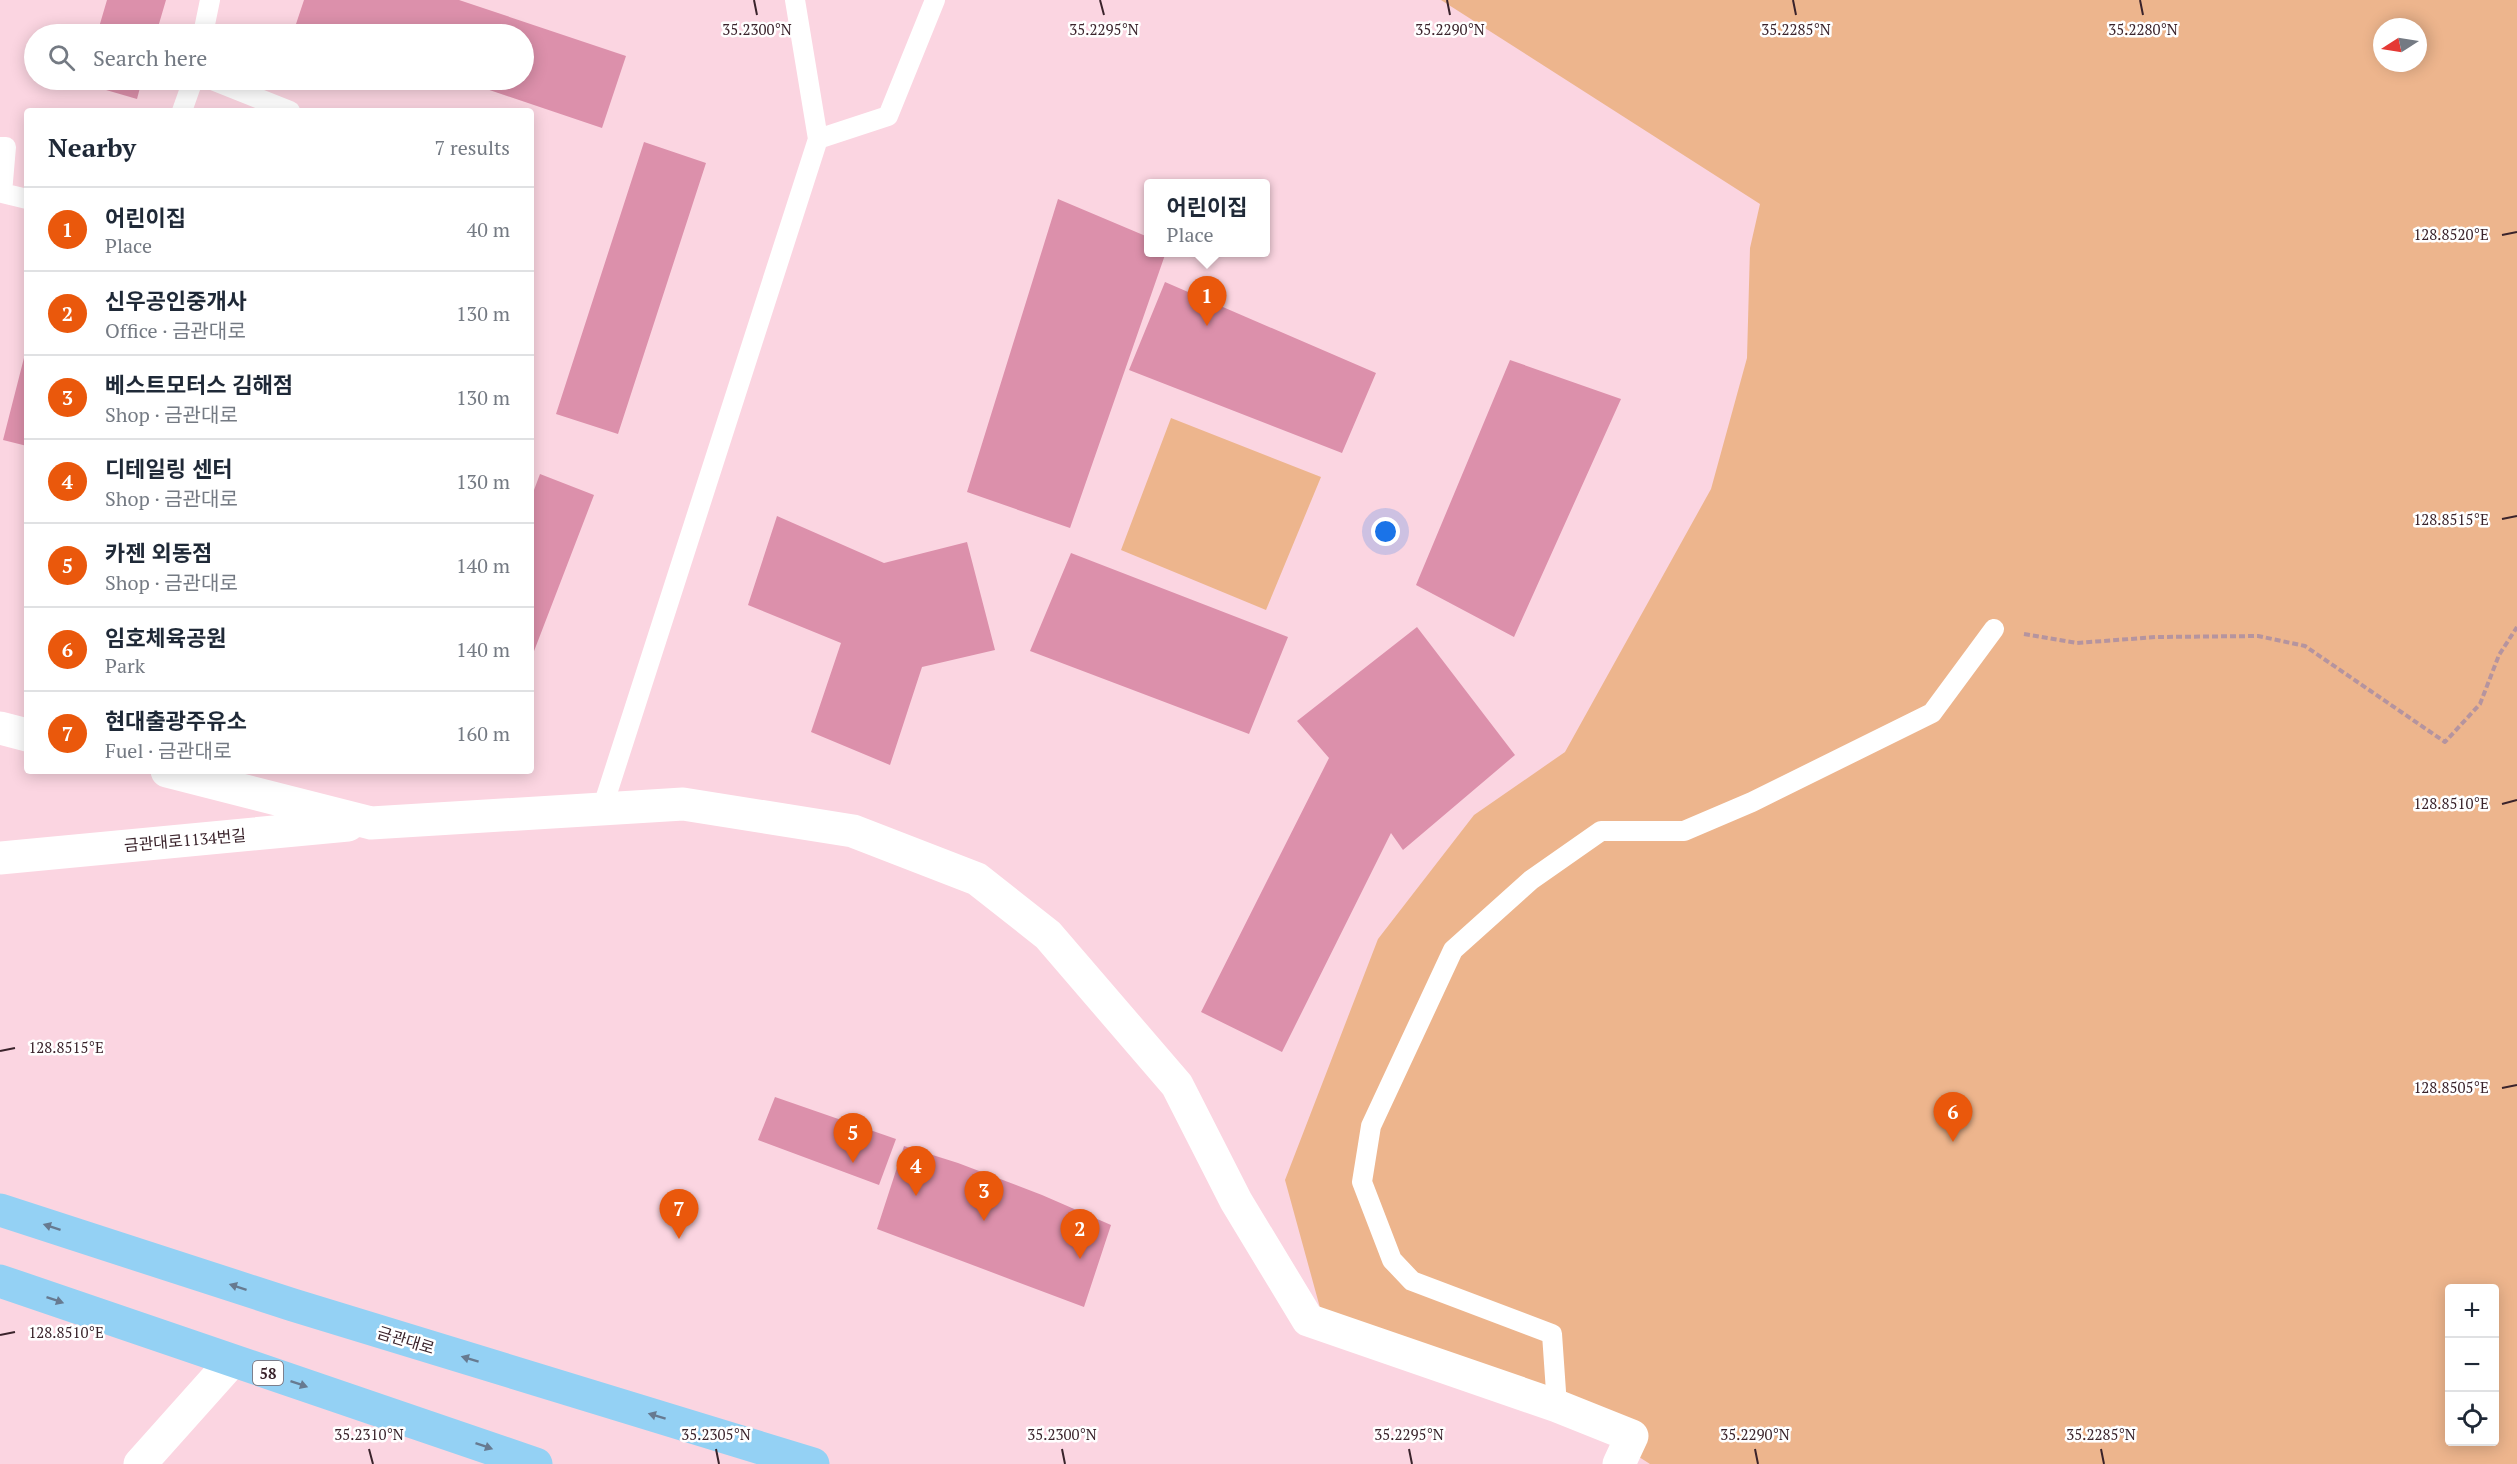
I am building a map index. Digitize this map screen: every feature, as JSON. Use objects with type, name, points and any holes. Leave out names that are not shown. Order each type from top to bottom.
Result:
[{"type":"main road","name":"금관대로","points":[[0,1210],[293,1305],[813,1464]]},
{"type":"main road","name":"58","points":[[0,1281],[536,1464]]},
{"type":"street","points":[[0,728],[24,734]]},
{"type":"street","points":[[179,774],[371,823]]},
{"type":"street","name":"금관대로1134번길","points":[[0,858],[371,823],[683,804],[853,831],[977,879],[1048,935],[1177,1085],[1236,1201],[1308,1320],[1557,1406],[1632,1437],[1619,1464]]},
{"type":"street","points":[[140,1464],[232,1361]]},
{"type":"lane","points":[[205,24],[210,0]]},
{"type":"lane","points":[[602,809],[818,139],[795,0]]},
{"type":"lane","points":[[818,139],[888,116],[935,0]]},
{"type":"lane","points":[[183,108],[189,90]]},
{"type":"lane","points":[[237,90],[282,108]]},
{"type":"lane","points":[[0,147],[6,147],[2,193],[24,198]]},
{"type":"lane","points":[[1557,1406],[1552,1334],[1412,1281],[1392,1260],[1362,1182],[1371,1126],[1453,950],[1531,880],[1601,831],[1684,831],[1782,787],[1932,713],[1994,629]]},
{"type":"path","points":[[1994,629],[2077,643],[2156,637],[2258,636],[2305,646],[2445,742],[2480,704],[2499,655],[2517,627]]},
{"type":"shaded area","points":[[1441,0],[2517,0],[2517,1464],[1650,1464],[1517,1379],[1322,1315],[1285,1180],[1378,939],[1474,815],[1565,752],[1711,489],[1747,358],[1750,248],[1760,204]]},
{"type":"shaded area","points":[[1171,418],[1321,477],[1266,610],[1121,550]]},
{"type":"building","points":[[107,0],[166,0],[159,24],[100,24]]},
{"type":"building","points":[[304,0],[459,0],[531,24],[296,24]]},
{"type":"building","points":[[534,25],[626,56],[602,128],[490,90],[534,90]]},
{"type":"building","points":[[106,90],[139,90],[137,99]]},
{"type":"building","points":[[644,142],[706,163],[618,434],[556,414]]},
{"type":"building","points":[[1058,199],[1144,235],[1144,257],[1164,257],[1070,528],[967,492]]},
{"type":"building","points":[[1165,282],[1376,373],[1342,453],[1129,370]]},
{"type":"building","points":[[24,358],[24,445],[3,440]]},
{"type":"building","points":[[1510,360],[1621,399],[1514,637],[1416,585]]},
{"type":"building","points":[[540,474],[594,495],[534,651],[534,490]]},
{"type":"building","points":[[777,516],[884,563],[967,542],[995,650],[922,667],[890,765],[811,732],[841,643],[748,605]]},
{"type":"building","points":[[1071,553],[1288,637],[1249,734],[1030,651]]},
{"type":"building","points":[[1417,627],[1515,755],[1403,850],[1391,833],[1282,1052],[1201,1012],[1329,758],[1297,721]]},
{"type":"building","points":[[775,1097],[896,1139],[879,1185],[758,1140]]},
{"type":"building","points":[[904,1146],[958,1163],[1042,1195],[1111,1225],[1084,1307],[877,1229]]},
{"type":"place","name":"어린이집","points":[[1207,326]]},
{"type":"place","name":"임호체육공원","points":[[1953,1142]]},
{"type":"place","name":"카젠 외동점","points":[[853,1163]]},
{"type":"place","name":"디테일링 센터","points":[[916,1196]]},
{"type":"place","name":"베스트모터스 김해점","points":[[984,1221]]},
{"type":"place","name":"현대출광주유소","points":[[679,1239]]},
{"type":"place","name":"신우공인중개사","points":[[1080,1259]]}]
